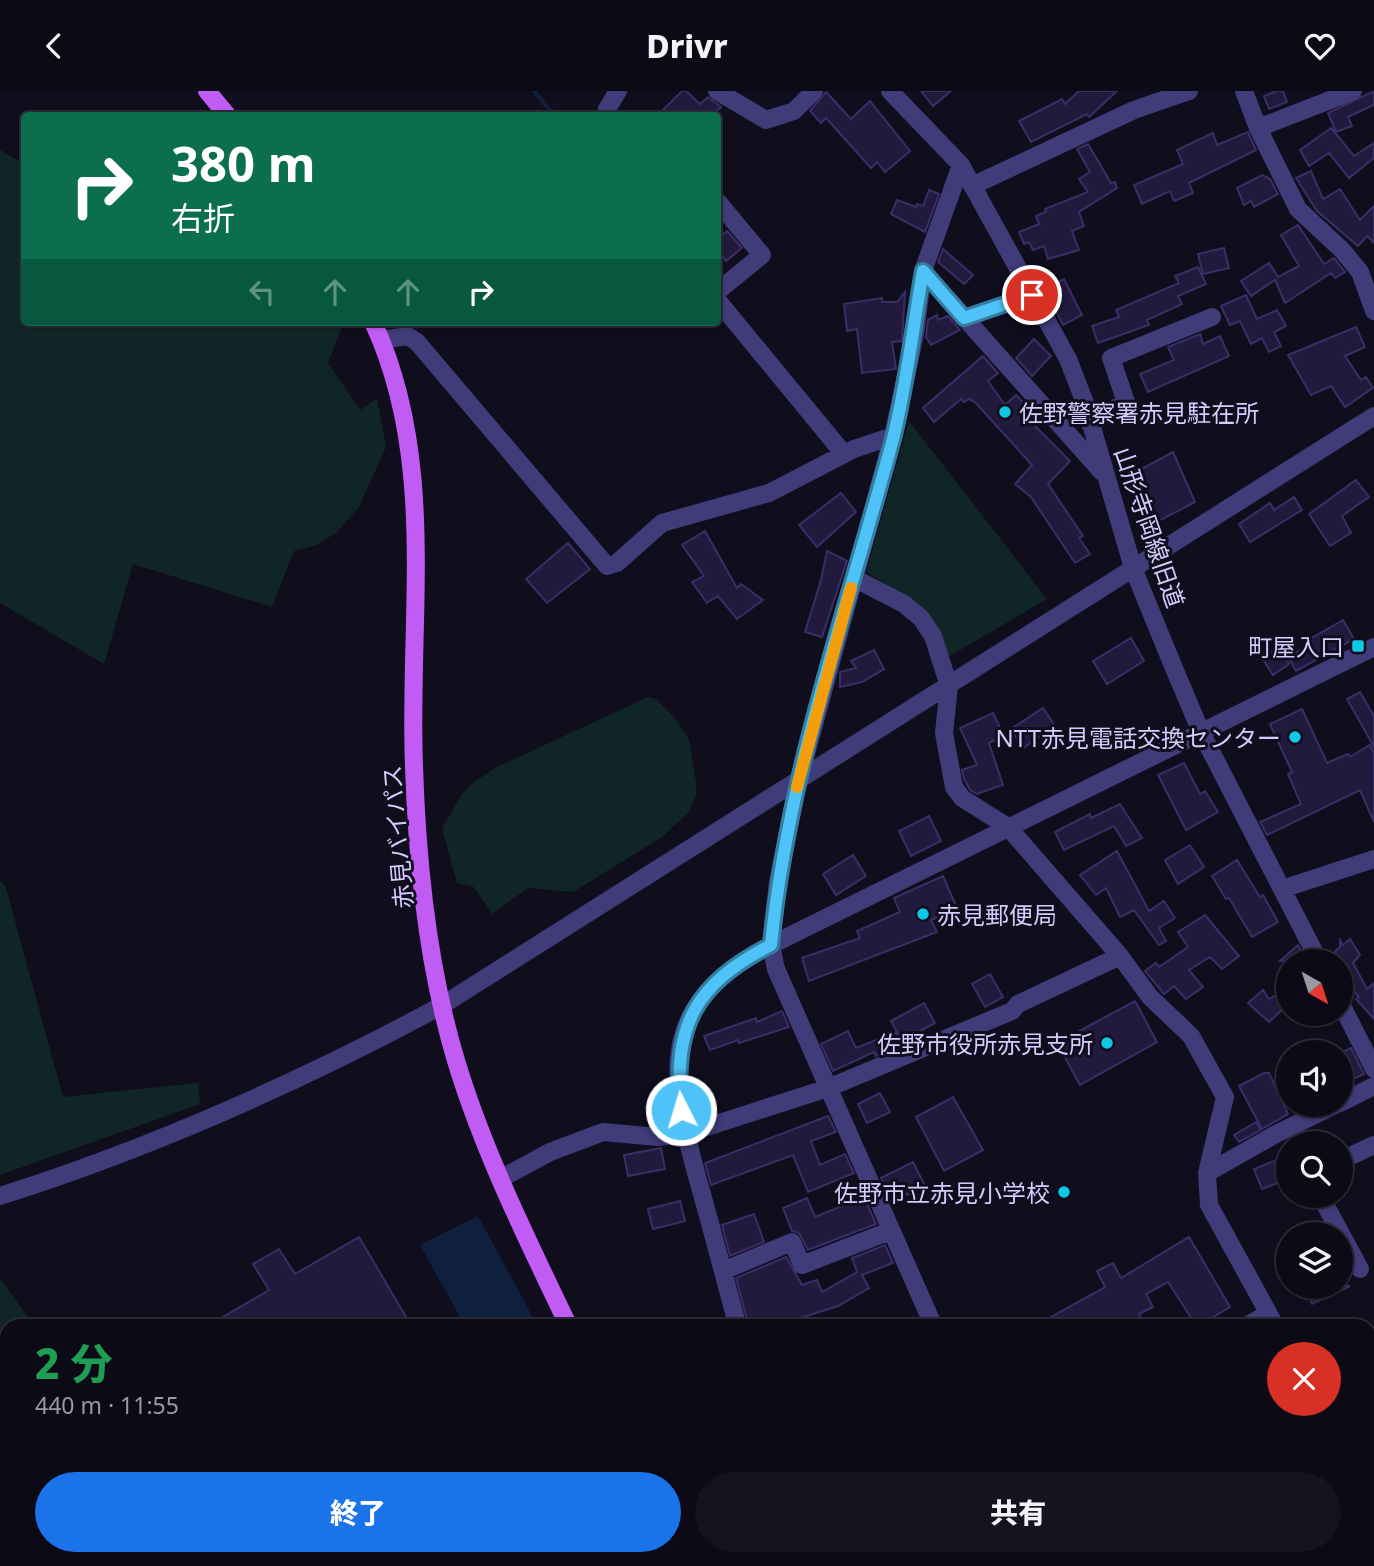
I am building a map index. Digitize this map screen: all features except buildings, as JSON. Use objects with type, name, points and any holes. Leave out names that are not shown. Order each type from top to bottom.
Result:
[{"type":"main road","points":[[207,91],[224,112]]},
{"type":"main road","name":"赤見バイパス","points":[[375,326],[398,395],[413,478],[416,527],[414,766],[419,848],[441,1006],[471,1105],[500,1179],[565,1319]]},
{"type":"street","points":[[608,112],[607,109],[618,91]]},
{"type":"street","points":[[717,91],[766,120],[794,111],[814,91]]},
{"type":"street","name":"山形寺岡線旧道","points":[[890,91],[961,165],[1077,380],[1133,568],[1201,732],[1313,949]]},
{"type":"street","points":[[972,186],[987,176],[1037,157],[1134,110],[1189,91]]},
{"type":"street","points":[[1244,91],[1258,128],[1298,209],[1342,250],[1360,272],[1374,311]]},
{"type":"street","points":[[1258,128],[1353,91]]},
{"type":"street","points":[[927,1319],[776,969],[771,945],[778,881],[797,783],[893,436],[915,334],[923,271],[961,165]]},
{"type":"street","points":[[721,206],[762,255],[721,289]]},
{"type":"street","points":[[923,271],[1104,474]]},
{"type":"street","points":[[964,318],[1032,295]]},
{"type":"street","points":[[721,304],[844,454]]},
{"type":"street","points":[[1090,424],[1126,401],[1111,358],[1212,317]]},
{"type":"street","points":[[381,340],[408,336],[417,342],[607,566],[617,563],[662,523],[769,493],[844,454],[893,436]]},
{"type":"street","points":[[0,1196],[126,1154],[202,1122],[339,1059],[441,1006],[1374,416]]},
{"type":"street","points":[[854,578],[904,604],[921,618],[933,636],[949,686],[944,733],[954,787],[962,797],[1008,827],[1120,956],[1150,997],[1191,1036],[1225,1097],[1208,1173],[1209,1205],[1271,1319]]},
{"type":"street","points":[[736,1319],[685,1134],[678,1079],[679,1055],[692,1016],[704,994],[719,977],[738,962],[771,945],[1373,650]]},
{"type":"street","points":[[1282,889],[1374,859]]},
{"type":"street","points":[[500,1179],[550,1152],[603,1132],[658,1137],[685,1134],[828,1088],[1012,1011],[1018,1003],[1120,956]]},
{"type":"street","points":[[1353,1019],[1368,1038],[1374,1069]]},
{"type":"street","points":[[1353,1096],[1374,1086]]},
{"type":"street","points":[[1208,1173],[1311,1117]]},
{"type":"street","points":[[1353,1155],[1374,1145]]},
{"type":"street","points":[[1327,1208],[1360,1269]]},
{"type":"street","points":[[723,1271],[792,1242],[802,1265],[890,1231]]},
{"type":"green space","points":[[0,150],[21,162],[21,326],[342,326],[328,363],[360,410],[377,398],[386,447],[359,507],[337,532],[317,545],[294,551],[272,607],[133,564],[104,664],[0,603]]},
{"type":"green space","points":[[909,421],[1047,599],[948,657],[911,600],[866,572]]},
{"type":"green space","points":[[648,697],[656,699],[674,717],[689,740],[696,796],[689,812],[662,837],[573,892],[528,888],[492,914],[474,887],[457,883],[442,828],[462,794],[474,782],[497,767]]},
{"type":"green space","points":[[0,881],[6,888],[63,1097],[198,1083],[200,1104],[0,1175]]},
{"type":"green space","points":[[0,1278],[29,1319],[0,1319]]},
{"type":"water","points":[[478,1216],[533,1319],[461,1319],[420,1245]]},
{"type":"waterway","points":[[534,91],[552,112]]},
{"type":"slow traffic","points":[[797,787],[851,588]]},
{"type":"place","name":"佐野警察署赤見駐在所","points":[[1005,412]]},
{"type":"place","name":"町屋入口","points":[[1358,646]]},
{"type":"place","name":"NTT赤見電話交換センター","points":[[1295,737]]},
{"type":"place","name":"赤見郵便局","points":[[923,914]]},
{"type":"place","name":"佐野市役所赤見支所","points":[[1107,1043]]},
{"type":"place","name":"佐野市立赤見小学校","points":[[1064,1192]]},
{"type":"route","points":[[681,1110],[679,1055],[692,1016],[704,994],[719,977],[738,962],[771,945],[778,881],[797,783],[893,436],[915,334],[923,271],[964,318],[1032,295]]}]
